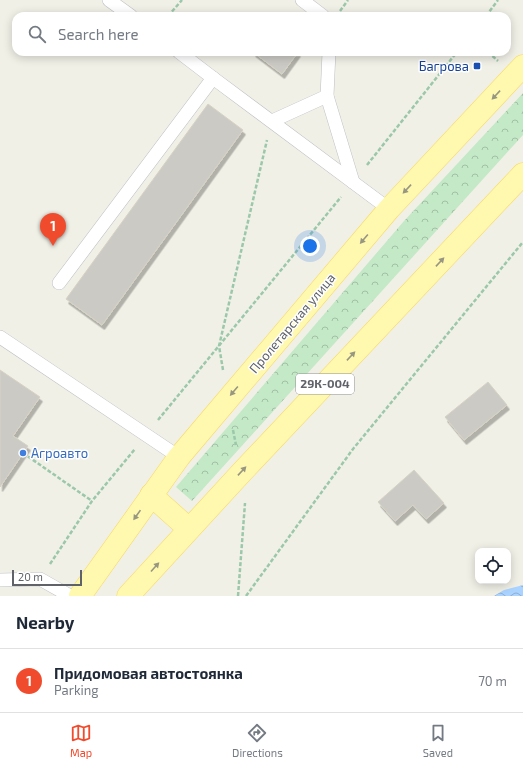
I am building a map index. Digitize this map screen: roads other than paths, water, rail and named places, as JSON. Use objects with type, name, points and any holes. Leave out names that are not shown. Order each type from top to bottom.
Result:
[{"type":"main road","name":"Пролетарская улица","points":[[80,596],[179,458],[389,209],[523,66]]},
{"type":"main road","name":"29К-004","points":[[128,596],[189,529],[523,174]]},
{"type":"main road","points":[[151,495],[189,529]]},
{"type":"lane","points":[[110,0],[126,12]]},
{"type":"lane","points":[[302,0],[318,12]]},
{"type":"lane","points":[[184,56],[389,209]]},
{"type":"lane","points":[[329,56],[327,96],[354,182]]},
{"type":"lane","points":[[59,283],[213,78]]},
{"type":"lane","points":[[272,121],[327,96]]},
{"type":"lane","points":[[0,337],[179,458]]},
{"type":"lane","points":[[0,580],[40,579],[70,596]]},
{"type":"water","points":[[523,585],[523,596],[494,596],[504,590]]},
{"type":"place","name":"Багрова","points":[[477,66]]},
{"type":"place","name":"Придомовая автостоянка","points":[[53,246]]},
{"type":"place","name":"Агроавто","points":[[23,453]]}]
